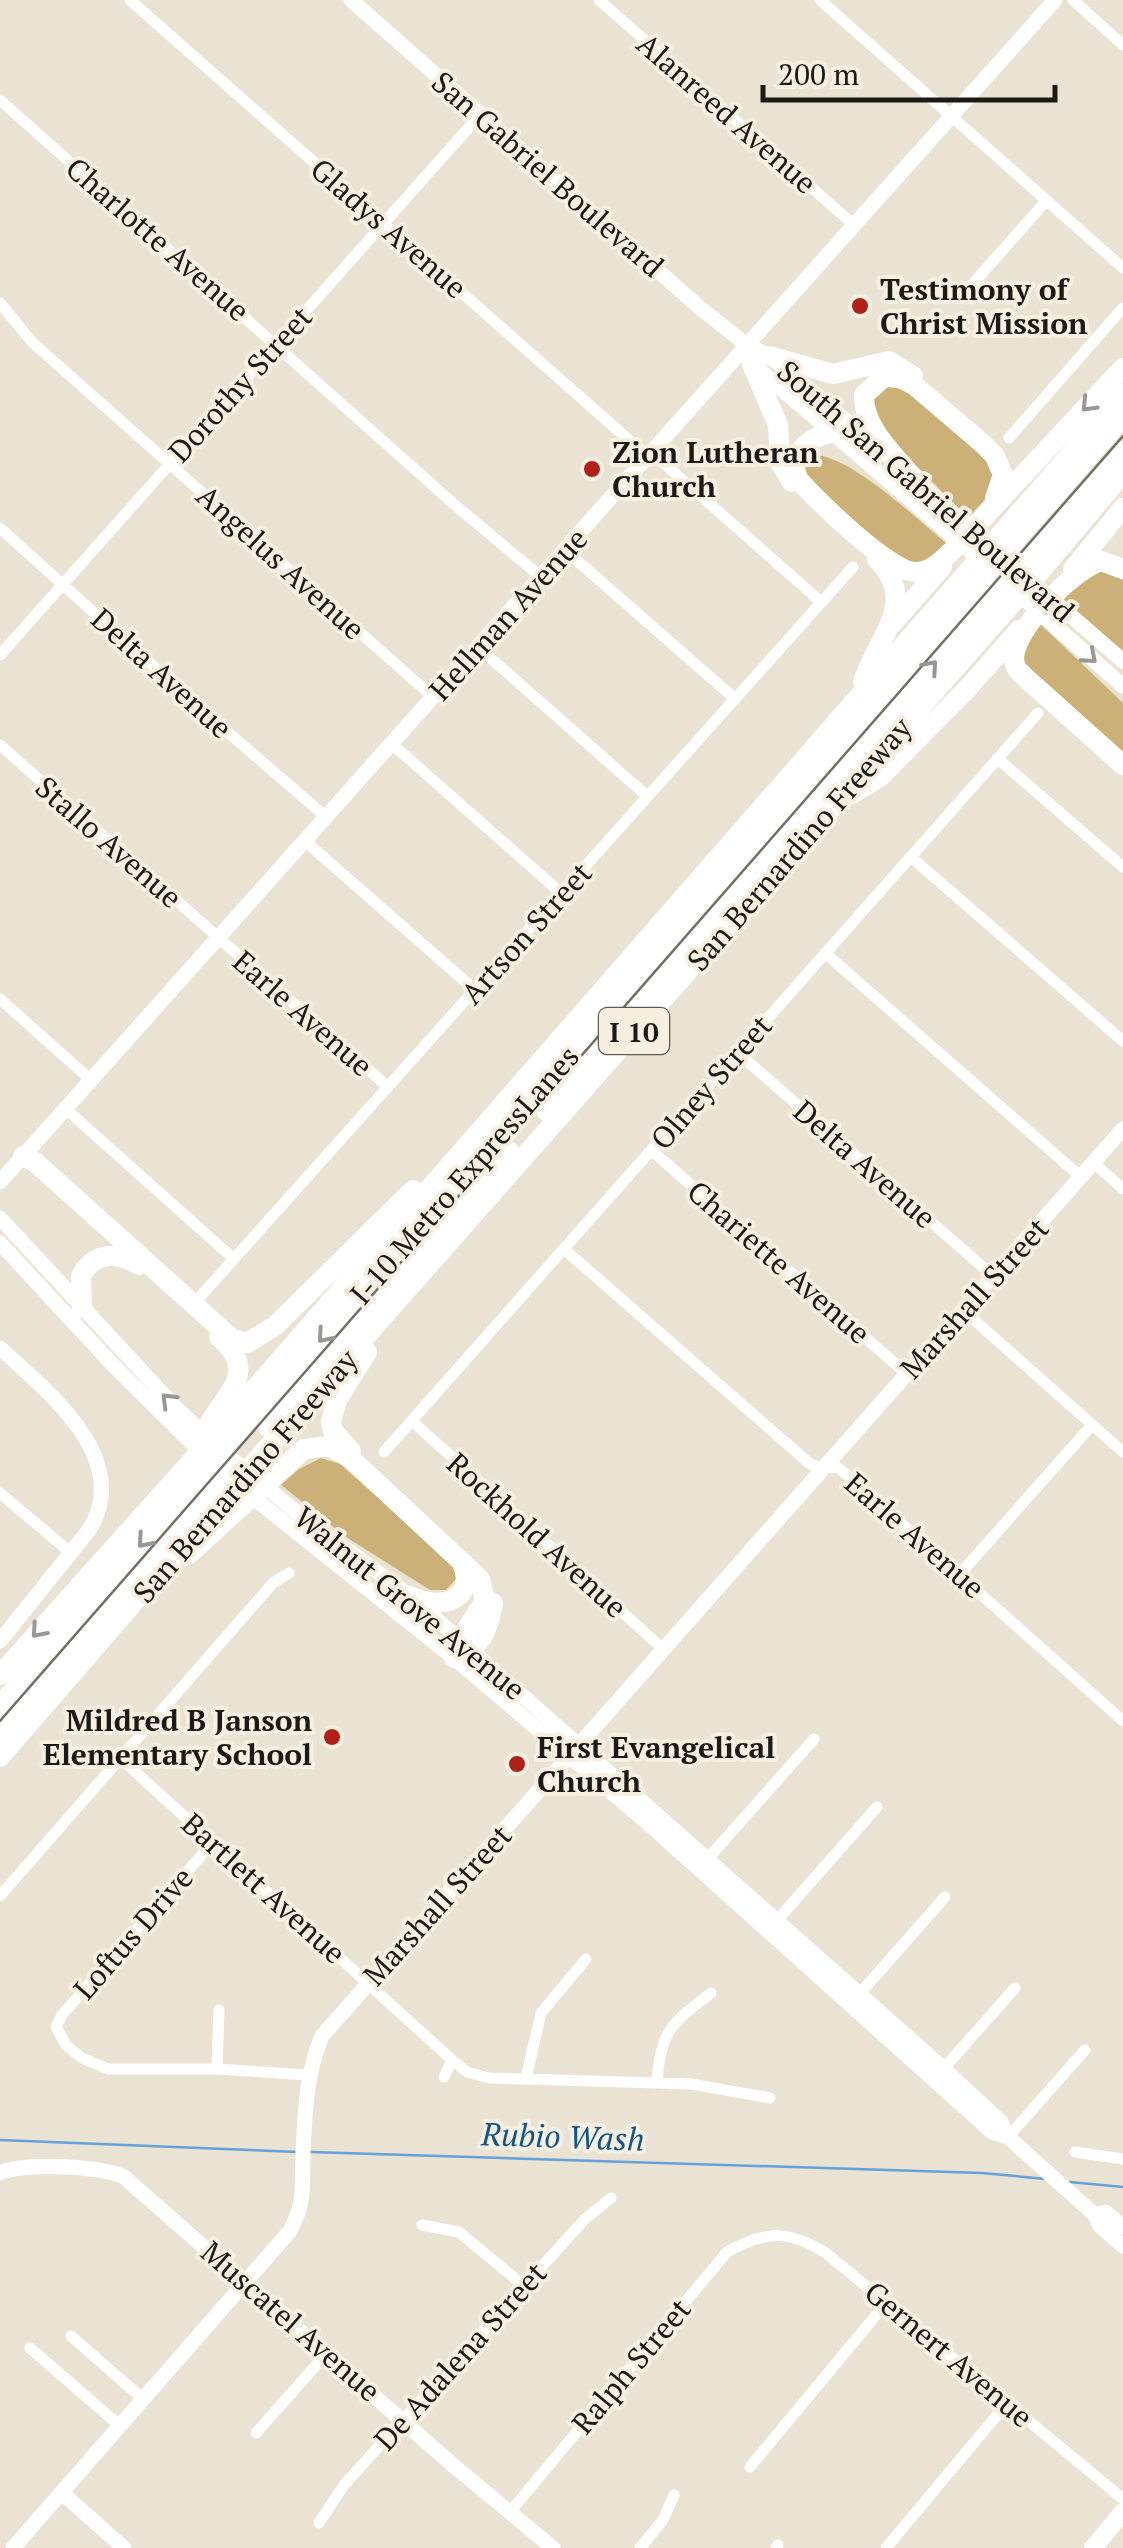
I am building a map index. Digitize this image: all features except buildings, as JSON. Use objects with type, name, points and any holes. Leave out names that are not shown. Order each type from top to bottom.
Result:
[{"type":"highway","points":[[756,355],[832,374],[889,362],[906,370],[1009,454],[1028,456],[1052,442]]},
{"type":"highway","points":[[756,355],[775,414],[783,470],[797,488],[872,553],[890,574],[895,598],[890,626]]},
{"type":"highway","points":[[859,693],[868,666],[890,626],[978,522],[1123,368]]},
{"type":"highway","points":[[914,479],[865,411],[864,395],[884,377],[902,378],[914,385],[1001,466],[1002,484],[978,522]]},
{"type":"highway","points":[[1002,543],[1123,394]]},
{"type":"highway","name":"I-10 Metro ExpressLanes","points":[[232,1441],[1002,543],[1123,417]]},
{"type":"highway","points":[[835,432],[811,440],[794,462],[798,478],[824,505],[900,570],[926,570],[955,548]]},
{"type":"highway","name":"I-10 Metro ExpressLanes","points":[[0,1706],[206,1468],[1032,569],[1123,452]]},
{"type":"highway","points":[[1032,569],[1123,473]]},
{"type":"highway","points":[[833,806],[880,777],[968,688],[1058,591],[1123,508]]},
{"type":"highway","points":[[1058,591],[1089,564],[1113,563],[1123,569]]},
{"type":"highway","name":"San Bernardino Freeway","points":[[232,1441],[462,1152],[859,693],[979,570]]},
{"type":"highway","name":"San Bernardino Freeway","points":[[232,1441],[397,1303],[833,806],[1008,595]]},
{"type":"highway","points":[[1034,618],[1015,649],[1015,667],[1123,765]]},
{"type":"highway","points":[[968,688],[991,673],[1007,675],[1123,773]]},
{"type":"highway","points":[[23,1156],[35,1162],[230,1338],[246,1343],[275,1326],[409,1194],[462,1152]]},
{"type":"highway","points":[[23,1156],[236,1356],[240,1364],[232,1441],[206,1468]]},
{"type":"highway","points":[[82,1308],[81,1276],[94,1260],[114,1255],[141,1266]]},
{"type":"highway","points":[[397,1303],[337,1400],[332,1412],[332,1431],[485,1572],[494,1596],[484,1637],[463,1649]]},
{"type":"highway","points":[[142,1594],[304,1449],[333,1447],[348,1456],[474,1572],[486,1594],[463,1649]]},
{"type":"highway","name":"I-10 Metro ExpressLanes","points":[[0,1733],[206,1468]]},
{"type":"highway","name":"San Bernardino Freeway","points":[[0,1756],[142,1594],[206,1468]]},
{"type":"highway","name":"San Bernardino Freeway","points":[[0,1675],[206,1468]]},
{"type":"highway","points":[[410,1596],[425,1604],[441,1606],[456,1596],[465,1584],[466,1573],[457,1556]]},
{"type":"main road","points":[[1093,2548],[1123,2512]]},
{"type":"street","name":"Gladys Avenue","points":[[130,0],[820,601]]},
{"type":"street","name":"San Gabriel Boulevard","points":[[350,0],[756,355]]},
{"type":"street","name":"Alanreed Avenue","points":[[599,0],[854,225]]},
{"type":"street","points":[[820,0],[1123,268]]},
{"type":"street","name":"Hellman Avenue","points":[[0,1182],[649,454],[756,355],[854,225],[1055,0]]},
{"type":"street","points":[[1073,0],[1123,45]]},
{"type":"street","name":"Charlotte Avenue","points":[[0,100],[540,576]]},
{"type":"street","name":"Dorothy Street","points":[[0,655],[480,115]]},
{"type":"street","points":[[970,287],[1047,200]]},
{"type":"street","name":"Angelus Avenue","points":[[0,303],[33,343],[433,697]]},
{"type":"street","points":[[1009,438],[1123,308]]},
{"type":"street","name":"South San Gabriel Boulevard","points":[[756,355],[835,432],[1123,686]]},
{"type":"street","name":"South San Gabriel Boulevard","points":[[756,355],[914,479],[1123,661]]},
{"type":"street","name":"Delta Avenue","points":[[0,528],[326,816]]},
{"type":"street","points":[[565,550],[734,698]]},
{"type":"street","name":"Artson Street","points":[[198,1299],[854,567]]},
{"type":"street","points":[[478,647],[647,796]]},
{"type":"street","name":"Olney Street","points":[[384,1452],[1038,713]]},
{"type":"street","points":[[392,744],[561,893]]},
{"type":"street","name":"Stallo Avenue","points":[[0,745],[218,938]]},
{"type":"street","points":[[998,758],[1123,866]]},
{"type":"street","points":[[304,841],[475,990]]},
{"type":"street","points":[[910,857],[1123,1041]]},
{"type":"street","name":"Earle Avenue","points":[[218,938],[388,1087]]},
{"type":"street","points":[[825,952],[1081,1177]]},
{"type":"street","points":[[0,998],[92,1081]]},
{"type":"street","name":"Delta Avenue","points":[[737,1052],[994,1276]]},
{"type":"street","points":[[67,1110],[234,1259]]},
{"type":"street","name":"Marshall Street","points":[[13,2548],[290,2230],[300,2212],[305,2190],[308,2075],[322,2036],[1123,1128]]},
{"type":"street","name":"Chariette Avenue","points":[[650,1150],[907,1374]]},
{"type":"street","points":[[1094,1163],[1123,1189]]},
{"type":"street","name":"Walnut Grove Avenue","points":[[0,1218],[176,1408],[301,1516],[410,1596],[574,1751],[939,2074],[1001,2122],[1008,2137],[1123,2246]]},
{"type":"street","name":"Walnut Grove Avenue","points":[[0,1242],[114,1366],[208,1460],[463,1649]]},
{"type":"street","name":"Earle Avenue","points":[[564,1249],[810,1464],[837,1467],[1123,1720]]},
{"type":"street","points":[[963,1310],[1123,1452]]},
{"type":"street","points":[[0,1348],[62,1408],[100,1468],[103,1486],[96,1518],[0,1641]]},
{"type":"street","name":"Rockhold Avenue","points":[[412,1421],[664,1649]]},
{"type":"street","points":[[960,1574],[1092,1425]]},
{"type":"street","points":[[0,1493],[71,1553]]},
{"type":"street","points":[[0,1896],[273,1582],[289,1573]]},
{"type":"street","points":[[703,1864],[814,1739]]},
{"type":"street","name":"Bartlett Avenue","points":[[120,1758],[467,2072],[490,2078],[692,2084],[770,2098]]},
{"type":"street","points":[[772,1926],[878,1806]]},
{"type":"street","name":"Loftus Drive","points":[[214,1842],[62,2015],[56,2027],[66,2045],[95,2066],[217,2069]]},
{"type":"street","points":[[854,2000],[945,1897]]},
{"type":"street","points":[[526,2078],[540,2013],[586,1959]]},
{"type":"street","points":[[939,2074],[1015,1988]]},
{"type":"street","points":[[657,2082],[662,2040],[711,1993]]},
{"type":"street","points":[[219,2010],[217,2069],[308,2075]]},
{"type":"street","points":[[1008,2137],[1085,2050]]},
{"type":"street","points":[[444,2078],[452,2060]]},
{"type":"street","points":[[1075,2152],[1122,2154]]},
{"type":"street","name":"Muscatel Avenue","points":[[1,2172],[18,2168],[115,2172],[134,2184],[552,2548]]},
{"type":"street","name":"De Adalena Street","points":[[320,2523],[344,2485],[584,2219],[611,2198]]},
{"type":"street","name":"Walnut Grove Avenue","points":[[1094,2215],[1106,2212],[1123,2227]]},
{"type":"street","points":[[422,2224],[459,2232],[524,2286]]},
{"type":"street","name":"Gernert Avenue","points":[[763,2236],[804,2239],[826,2253],[1123,2499]]},
{"type":"street","name":"Ralph Street","points":[[510,2512],[728,2252],[763,2236]]},
{"type":"street","points":[[750,2467],[887,2302]]},
{"type":"street","points":[[71,2336],[144,2400]]},
{"type":"street","points":[[30,2348],[120,2426]]},
{"type":"street","points":[[256,2432],[327,2353]]},
{"type":"street","points":[[886,2548],[1008,2402]]},
{"type":"street","points":[[62,2493],[124,2548]]},
{"type":"street","points":[[640,2548],[663,2520],[674,2495]]},
{"type":"shaded area","points":[[886,386],[898,388],[928,406],[960,432],[994,469],[986,498],[968,518],[878,427],[873,398]]},
{"type":"shaded area","points":[[810,456],[833,459],[867,479],[947,544],[928,559],[904,562],[809,485],[803,464]]},
{"type":"shaded area","points":[[1093,569],[1109,571],[1123,580],[1123,653],[1062,599]]},
{"type":"shaded area","points":[[1037,621],[1123,703],[1123,757],[1021,665],[1022,640]]},
{"type":"shaded area","points":[[321,1458],[340,1464],[452,1563],[456,1579],[446,1590],[430,1590],[346,1537],[281,1485],[299,1469]]},
{"type":"waterway","name":"Rubio Wash","points":[[0,2140],[298,2152]]},
{"type":"waterway","name":"Rubio Wash","points":[[311,2152],[982,2173],[1047,2179]]},
{"type":"waterway","name":"Rubio Wash","points":[[1070,2182],[1123,2187]]},
{"type":"railway","points":[[0,1721],[1123,436]]},
{"type":"place","name":"Testimony of Christ Mission","points":[[860,306]]},
{"type":"place","name":"Zion Lutheran Church","points":[[592,469]]},
{"type":"place","name":"Mildred B Janson Elementary School","points":[[332,1737]]},
{"type":"place","name":"First Evangelical Church","points":[[517,1764]]}]
